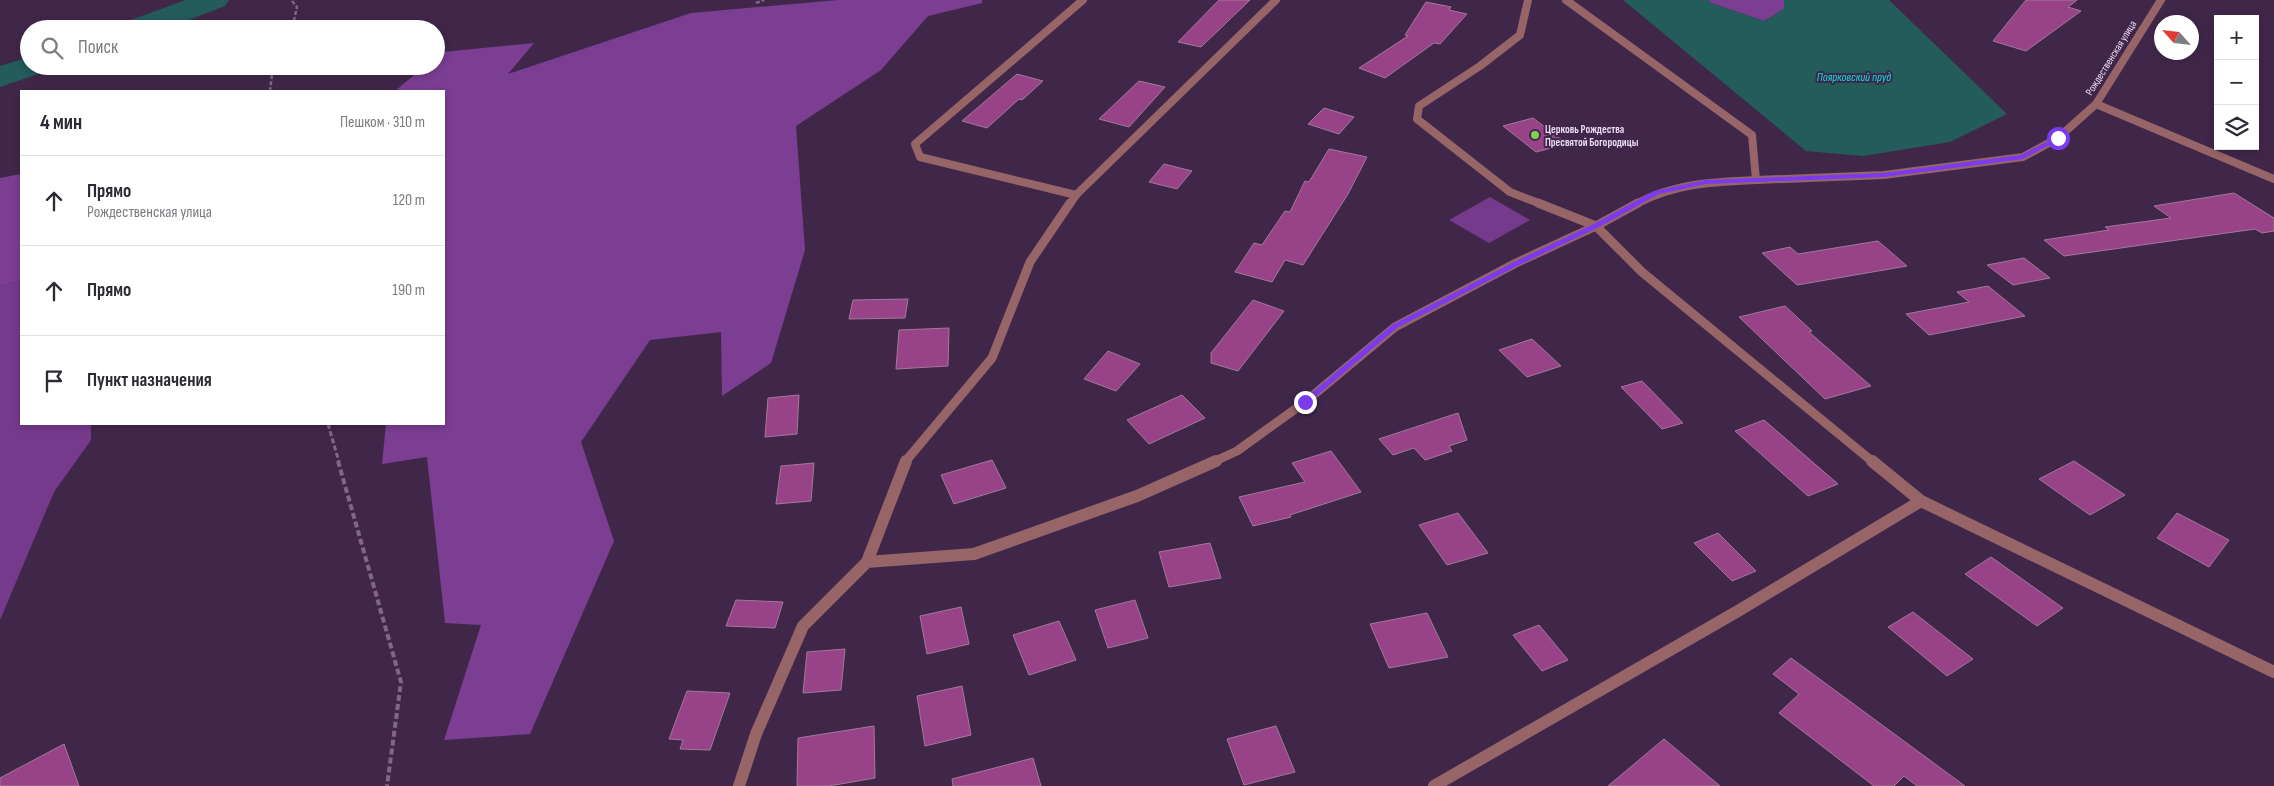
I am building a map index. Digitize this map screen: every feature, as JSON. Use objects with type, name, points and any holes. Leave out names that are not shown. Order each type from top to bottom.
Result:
[{"type":"street","points":[[1076,195],[920,157],[915,144],[1084,0]]},
{"type":"street","points":[[739,786],[756,734],[803,626],[867,562],[906,460],[992,358],[1030,262],[1076,195],[1276,0]]},
{"type":"street","points":[[1528,0],[1520,34],[1480,66],[1419,106],[1417,119],[1510,192],[1596,226],[1642,272],[1920,502],[2274,672]]},
{"type":"street","points":[[1566,0],[1752,135],[1756,180]]},
{"type":"street","name":"Рождественская улица","points":[[867,562],[974,554],[1137,496],[1237,451],[1305,402],[1395,327],[1516,263],[1596,226],[1657,193],[1706,182],[1884,175],[2023,157],[2058,138],[2096,104],[2161,0]]},
{"type":"street","points":[[2096,104],[2274,179]]},
{"type":"street","points":[[1434,786],[1738,612],[1920,502]]},
{"type":"path","points":[[760,0],[756,3],[764,0]]},
{"type":"path","points":[[292,1],[297,7],[294,20]]},
{"type":"path","points":[[270,90],[272,75]]},
{"type":"path","points":[[328,425],[401,682],[387,786]]},
{"type":"shaded area","points":[[838,0],[982,0],[982,3],[928,16],[881,70],[796,126],[805,250],[771,363],[722,396],[721,332],[650,340],[581,442],[614,541],[530,734],[444,740],[481,625],[445,623],[427,457],[382,464],[386,425],[445,425],[445,90],[396,90],[414,75],[445,75],[445,52],[534,43],[508,74],[691,13]]},
{"type":"shaded area","points":[[1709,0],[1784,0],[1784,9],[1764,21],[1711,3]]},
{"type":"shaded area","points":[[20,174],[20,280],[0,286],[0,178]]},
{"type":"shaded area","points":[[1490,197],[1530,220],[1489,243],[1449,220]]},
{"type":"shaded area","points":[[20,280],[20,425],[91,425],[91,440],[54,492],[0,620],[0,286]]},
{"type":"water","name":"Поярковский пруд","points":[[1623,0],[1709,0],[1711,3],[1764,21],[1784,9],[1784,0],[1889,0],[2007,114],[1950,142],[1863,156],[1806,151]]},
{"type":"building","points":[[1219,0],[1250,0],[1201,47],[1178,42]]},
{"type":"building","points":[[2026,0],[2077,0],[2068,7],[2081,11],[2026,51],[1993,41]]},
{"type":"building","points":[[1426,2],[1451,7],[1449,10],[1467,14],[1440,44],[1434,43],[1385,78],[1359,68],[1408,36],[1405,35]]},
{"type":"building","points":[[1017,74],[1043,81],[1022,100],[1019,99],[987,128],[962,121]]},
{"type":"building","points":[[1139,81],[1165,87],[1129,127],[1099,119]]},
{"type":"building","points":[[1324,108],[1354,117],[1339,134],[1308,124]]},
{"type":"building","name":"Церковь Рождества Пресвятой Богородицы","points":[[1533,118],[1567,144],[1536,152],[1503,126]]},
{"type":"building","points":[[1329,149],[1367,157],[1348,194],[1303,265],[1285,260],[1272,282],[1235,272],[1254,243],[1262,245],[1285,211],[1290,212],[1305,181],[1309,182]]},
{"type":"building","points":[[1164,164],[1192,171],[1177,189],[1149,182]]},
{"type":"building","points":[[2234,193],[2274,218],[2274,231],[2262,233],[2255,229],[2064,256],[2044,240],[2109,230],[2105,227],[2171,218],[2154,206]]},
{"type":"building","points":[[1878,241],[1907,266],[1797,285],[1762,253],[1790,247],[1798,254]]},
{"type":"building","points":[[2024,258],[2050,278],[2013,285],[1987,265]]},
{"type":"building","points":[[1988,286],[2025,316],[1929,335],[1906,314],[1969,302],[1957,292]]},
{"type":"building","points":[[908,299],[905,318],[849,319],[853,300]]},
{"type":"building","points":[[1253,300],[1284,311],[1238,371],[1211,363],[1211,353]]},
{"type":"building","points":[[1785,306],[1812,331],[1809,332],[1871,386],[1825,399],[1739,317]]},
{"type":"building","points":[[949,328],[948,366],[896,369],[899,330]]},
{"type":"building","points":[[1532,339],[1561,366],[1527,377],[1499,350]]},
{"type":"building","points":[[1108,351],[1140,364],[1116,391],[1084,379]]},
{"type":"building","points":[[1642,381],[1683,423],[1662,429],[1621,387]]},
{"type":"building","points":[[799,395],[797,434],[765,437],[768,398]]},
{"type":"building","points":[[1182,395],[1205,418],[1149,444],[1127,420]]},
{"type":"building","points":[[1458,413],[1467,440],[1449,446],[1452,451],[1425,460],[1414,448],[1393,455],[1379,439]]},
{"type":"building","points":[[1764,420],[1838,484],[1808,496],[1735,431]]},
{"type":"building","points":[[1331,451],[1361,492],[1290,515],[1291,517],[1253,526],[1239,497],[1305,482],[1292,463]]},
{"type":"building","points":[[992,460],[1006,488],[954,504],[941,475]]},
{"type":"building","points":[[2074,461],[2125,495],[2090,515],[2039,479]]},
{"type":"building","points":[[814,463],[811,501],[776,504],[781,466]]},
{"type":"building","points":[[1458,513],[1488,553],[1447,565],[1419,525]]},
{"type":"building","points":[[2177,513],[2229,540],[2209,567],[2157,538]]},
{"type":"building","points":[[1718,533],[1756,571],[1732,581],[1694,543]]},
{"type":"building","points":[[1210,543],[1221,578],[1169,587],[1159,552]]},
{"type":"building","points":[[1991,557],[2063,608],[2037,626],[1965,574]]},
{"type":"building","points":[[736,600],[783,602],[775,628],[726,626]]},
{"type":"building","points":[[1135,600],[1148,638],[1108,648],[1095,610]]},
{"type":"building","points":[[961,607],[969,644],[927,654],[920,616]]},
{"type":"building","points":[[1913,612],[1973,659],[1947,676],[1888,627]]},
{"type":"building","points":[[1427,613],[1448,657],[1389,668],[1370,624]]},
{"type":"building","points":[[1059,621],[1076,660],[1029,675],[1013,635]]},
{"type":"building","points":[[1539,625],[1568,660],[1542,671],[1513,635]]},
{"type":"building","points":[[845,649],[841,690],[803,693],[807,652]]},
{"type":"building","points":[[1791,658],[1965,786],[1917,786],[1904,776],[1894,786],[1874,786],[1779,713],[1799,694],[1773,674]]},
{"type":"building","points":[[962,686],[971,735],[925,746],[917,696]]},
{"type":"building","points":[[687,691],[730,693],[710,750],[680,749],[683,740],[669,739]]},
{"type":"building","points":[[874,726],[875,778],[829,786],[797,786],[798,738]]},
{"type":"building","points":[[1276,726],[1295,772],[1244,785],[1227,739]]},
{"type":"building","points":[[1664,739],[1720,786],[1608,786]]},
{"type":"building","points":[[64,744],[79,786],[0,786],[0,778]]},
{"type":"building","points":[[1033,758],[1041,786],[953,786],[952,779]]},
{"type":"waterway","points":[[160,20],[214,0]]},
{"type":"waterway","points":[[0,77],[20,70]]},
{"type":"place","name":"Церковь Рождества Пресвятой Богородицы","points":[[1535,135]]},
{"type":"route","points":[[1305,402],[1395,327],[1516,263],[1596,226],[1657,193],[1706,182],[1884,175],[2023,157],[2058,138]]}]
